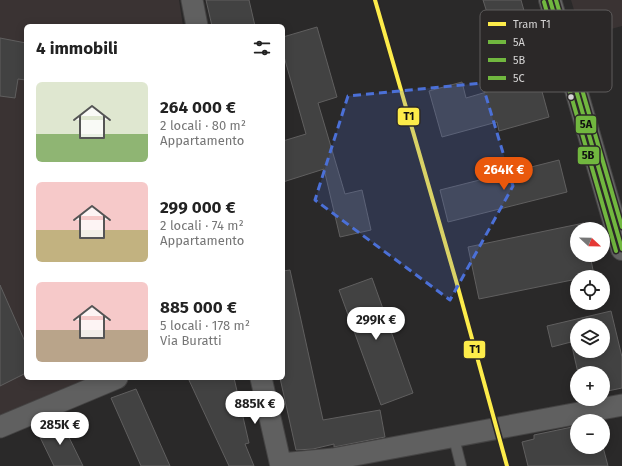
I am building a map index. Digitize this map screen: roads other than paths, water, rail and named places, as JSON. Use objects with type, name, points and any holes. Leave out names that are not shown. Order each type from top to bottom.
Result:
[{"type":"street","points":[[192,0],[197,24]]},
{"type":"street","points":[[550,0],[553,10]]},
{"type":"street","points":[[577,92],[620,237]]},
{"type":"street","points":[[0,428],[112,380]]},
{"type":"street","points":[[261,380],[281,465],[333,459],[454,438],[622,405]]},
{"type":"lane","points":[[454,438],[461,466]]},
{"type":"tram line","name":"T1","points":[[375,0],[457,284],[507,466]]}]
